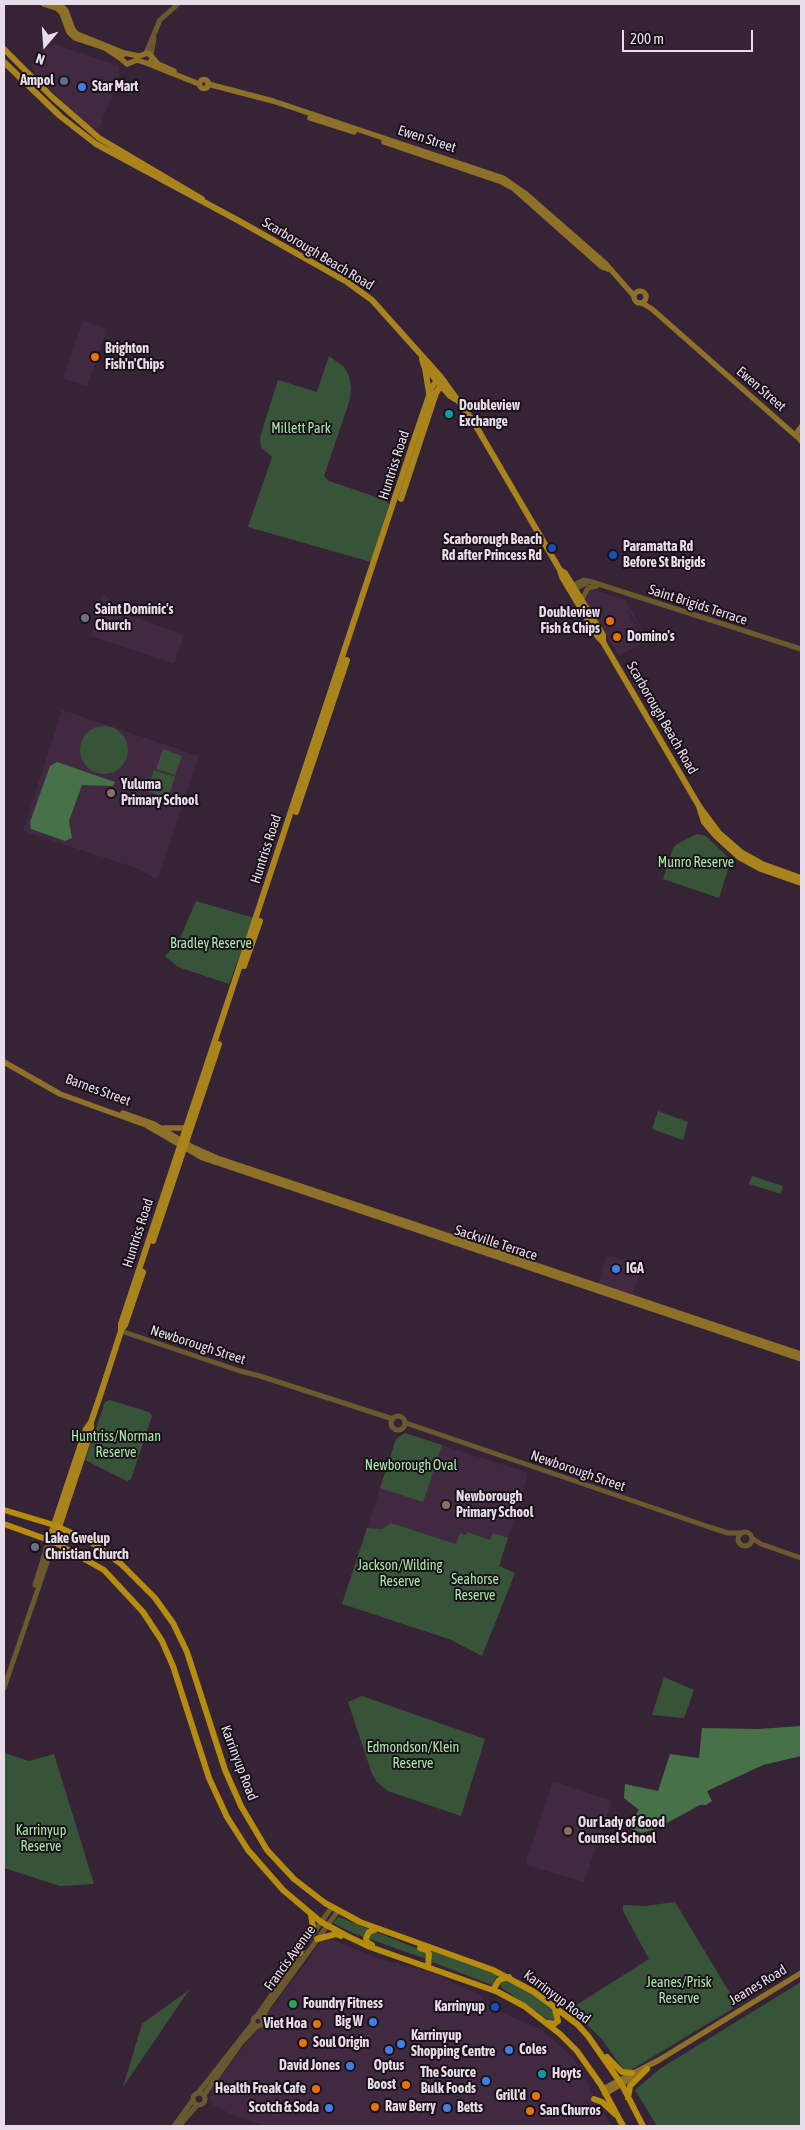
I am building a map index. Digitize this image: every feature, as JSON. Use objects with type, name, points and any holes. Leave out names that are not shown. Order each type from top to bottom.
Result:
[{"type":"highway","name":"Karrinyup Road","points":[[4,1510],[56,1526],[91,1542],[120,1563],[149,1591],[173,1623],[187,1652],[226,1770],[253,1828],[282,1868],[303,1887],[335,1909],[376,1929],[509,1977],[555,2007],[588,2036],[620,2082],[643,2126]]},
{"type":"highway","name":"Karrinyup Road","points":[[4,1524],[52,1541],[104,1570],[126,1592],[150,1622],[173,1666],[209,1778],[227,1817],[254,1858],[283,1890],[324,1924],[381,1951],[493,1990],[524,2006],[543,2020],[574,2048],[604,2091],[623,2126]]},
{"type":"highway","points":[[300,1953],[299,1950],[313,1928],[310,1912]]},
{"type":"highway","points":[[376,1929],[367,1935],[366,1941],[381,1951]]},
{"type":"highway","points":[[317,1939],[336,1934],[377,1952],[381,1951]]},
{"type":"highway","points":[[402,1939],[404,1942],[427,1950],[428,1967]]},
{"type":"highway","points":[[493,1990],[499,1980],[509,1977]]},
{"type":"highway","points":[[543,2020],[552,2024],[558,2022],[559,2017],[555,2007]]},
{"type":"highway","points":[[588,2036],[622,2072],[632,2072]]},
{"type":"highway","points":[[628,2098],[630,2086],[647,2069]]},
{"type":"highway","points":[[594,2099],[602,2102],[617,2117]]},
{"type":"highway","points":[[634,2110],[638,2126]]},
{"type":"main road","points":[[44,4],[57,8],[62,13],[69,32],[75,38],[122,56],[150,55],[164,67],[200,83]]},
{"type":"main road","points":[[60,4],[66,10],[73,30],[77,34],[122,56],[124,63],[136,60],[200,83]]},
{"type":"main road","name":"Scarborough Beach Road","points":[[4,49],[63,108],[100,138],[195,193],[211,205]]},
{"type":"main road","points":[[149,64],[150,55]]},
{"type":"main road","name":"Scarborough Beach Road","points":[[4,64],[60,116],[96,144],[133,166],[211,205],[363,293],[378,307],[440,380]]},
{"type":"main road","name":"Ewen Street","points":[[200,83],[203,89],[208,85],[279,107],[502,182],[514,188],[602,266],[636,293],[644,292],[644,300],[652,309],[799,439]]},
{"type":"main road","name":"Ewen Street","points":[[636,293],[636,302],[644,300]]},
{"type":"main road","name":"Scarborough Beach Road","points":[[422,359],[424,366],[454,393],[455,399],[472,421],[699,806],[720,833],[742,853],[762,864],[801,878]]},
{"type":"main road","points":[[424,366],[429,397]]},
{"type":"main road","name":"Huntriss Road","points":[[183,1144],[186,1128],[429,397],[440,380]]},
{"type":"main road","name":"Huntriss Road","points":[[52,1541],[91,1430],[91,1422],[121,1331],[121,1324],[440,380]]},
{"type":"main road","name":"Ewen Street","points":[[787,428],[800,428],[799,439]]},
{"type":"main road","name":"Scarborough Beach Road","points":[[571,588],[603,635],[603,642]]},
{"type":"main road","name":"Scarborough Beach Road","points":[[699,806],[704,822],[722,842],[740,857],[761,869],[801,884]]},
{"type":"main road","name":"Barnes Street","points":[[4,1058],[61,1091],[162,1128],[183,1144]]},
{"type":"main road","name":"Barnes Street","points":[[4,1062],[60,1094],[146,1125],[183,1144]]},
{"type":"main road","points":[[162,1128],[186,1128]]},
{"type":"main road","name":"Sackville Terrace","points":[[183,1144],[217,1158],[801,1354]]},
{"type":"main road","name":"Sackville Terrace","points":[[183,1144],[214,1162],[801,1359]]},
{"type":"main road","name":"Jeanes Road","points":[[730,2018],[801,1973]]},
{"type":"main road","name":"Jeanes Road","points":[[604,2091],[647,2069],[730,2018],[801,1978]]},
{"type":"main road","name":"Jeanes Road","points":[[620,2082],[632,2072],[659,2060]]},
{"type":"street","points":[[150,55],[154,35],[164,14],[178,4]]},
{"type":"street","name":"Saint Brigids Terrace","points":[[571,588],[584,580],[801,649]]},
{"type":"street","points":[[581,601],[588,588],[600,585]]},
{"type":"street","name":"Newborough Street","points":[[121,1331],[381,1417],[392,1421],[396,1430],[405,1425]]},
{"type":"street","name":"Newborough Street","points":[[392,1421],[400,1416],[405,1425],[728,1533],[739,1540],[743,1546],[761,1544]]},
{"type":"street","name":"Newborough Street","points":[[728,1533],[748,1533],[761,1544],[801,1558]]},
{"type":"street","points":[[739,1540],[742,1533]]},
{"type":"street","points":[[749,1545],[752,1538]]},
{"type":"street","name":"Huntriss Road","points":[[4,1678],[52,1541]]},
{"type":"street","name":"Huntriss Road","points":[[4,1688],[52,1541]]},
{"type":"street","name":"Francis Avenue","points":[[260,2018],[300,1953],[335,1909]]},
{"type":"street","name":"Francis Avenue","points":[[260,2018],[317,1939],[324,1924]]},
{"type":"street","name":"Francis Avenue","points":[[201,2094],[255,2025],[262,2024],[260,2018]]},
{"type":"street","points":[[174,2126],[195,2103],[204,2103],[201,2094],[194,2096],[195,2103],[180,2126]]},
{"type":"shaded area","points":[[54,44],[119,66],[118,79],[99,129],[91,128],[38,78],[32,68],[32,63],[38,54]]},
{"type":"shaded area","points":[[83,320],[107,329],[87,386],[63,378]]},
{"type":"shaded area","points":[[592,589],[625,600],[646,636],[625,606],[644,642],[619,656],[585,600],[589,590]]},
{"type":"shaded area","points":[[103,594],[110,599],[109,608],[184,635],[174,664],[91,636]]},
{"type":"shaded area","name":"Yuluma Primary School","points":[[62,710],[199,756],[157,880],[139,869],[23,831]]},
{"type":"shaded area","points":[[607,1255],[642,1266],[632,1297],[597,1286]]},
{"type":"shaded area","name":"Newborough Primary School","points":[[405,1433],[528,1473],[508,1538],[493,1533],[490,1540],[467,1532],[456,1544],[391,1523],[382,1529],[367,1528],[396,1439]]},
{"type":"shaded area","name":"Our Lady of Good Counsel School","points":[[553,1781],[612,1801],[584,1882],[527,1865]]},
{"type":"shaded area","name":"Karrinyup Shopping Centre","points":[[333,1940],[377,1958],[436,1974],[480,1995],[483,2003],[495,2010],[542,2030],[573,2058],[611,2126],[265,2126],[237,2117],[214,2105],[210,2099],[211,2090],[322,1941]]},
{"type":"green space","name":"Millett Park","points":[[329,356],[344,367],[349,376],[351,388],[350,399],[324,476],[329,481],[385,500],[389,504],[371,562],[248,527],[272,457],[261,447],[260,437],[278,380],[317,392]]},
{"type":"green space","points":[[104,726],[113,728],[121,733],[126,741],[128,750],[126,759],[121,767],[113,772],[104,774],[95,772],[87,767],[82,759],[80,750],[82,741],[87,733],[95,728]]},
{"type":"green space","points":[[163,749],[182,756],[175,775],[156,769]]},
{"type":"green space","points":[[57,762],[115,782],[113,786],[82,785],[69,821],[72,838],[65,841],[31,829],[30,822],[50,766]]},
{"type":"green space","points":[[154,770],[175,777],[168,798],[147,791]]},
{"type":"green space","name":"Munro Reserve","points":[[697,834],[706,836],[731,860],[719,898],[663,879],[673,848]]},
{"type":"green space","name":"Bradley Reserve","points":[[196,901],[254,918],[229,984],[178,967],[165,956],[178,943]]},
{"type":"green space","points":[[658,1111],[688,1122],[683,1140],[652,1129]]},
{"type":"green space","points":[[752,1176],[783,1186],[781,1194],[749,1184]]},
{"type":"green space","name":"Huntriss/Norman Reserve","points":[[110,1400],[149,1412],[152,1416],[131,1479],[127,1481],[85,1460],[105,1402]]},
{"type":"green space","name":"Newborough Oval","points":[[405,1433],[442,1445],[423,1502],[380,1488],[396,1439]]},
{"type":"green space","points":[[391,1523],[456,1544],[460,1533],[466,1535],[467,1532],[490,1540],[493,1533],[508,1538],[499,1566],[515,1573],[482,1656],[449,1639],[342,1604],[367,1528],[382,1529]]},
{"type":"green space","points":[[664,1677],[694,1690],[684,1718],[652,1715]]},
{"type":"green space","name":"Edmondson/Klein Reserve","points":[[362,1696],[485,1739],[461,1816],[388,1791],[377,1782],[372,1774],[348,1702]]},
{"type":"green space","points":[[801,1726],[801,1756],[763,1765],[707,1791],[712,1801],[706,1805],[700,1805],[656,1829],[641,1833],[627,1827],[639,1810],[624,1798],[625,1784],[658,1791],[670,1754],[699,1758],[702,1728],[758,1729]]},
{"type":"green space","name":"Karrinyup Reserve","points":[[4,1753],[29,1761],[54,1754],[94,1884],[60,1886],[4,1868]]},
{"type":"green space","name":"Jeanes/Prisk Reserve","points":[[675,1902],[736,2003],[732,2009],[626,2073],[601,2038],[570,2009],[649,1959],[623,1911],[623,1905],[645,1906]]},
{"type":"green space","points":[[339,1917],[426,1952],[426,1959],[353,1933],[333,1923]]},
{"type":"green space","points":[[431,1951],[498,1974],[492,1985],[432,1962]]},
{"type":"green space","points":[[507,1979],[525,1988],[553,2009],[556,2017],[554,2020],[550,2021],[502,1988],[500,1983],[502,1980]]},
{"type":"green space","points":[[801,1982],[801,2126],[657,2126],[635,2090],[661,2068]]},
{"type":"green space","points":[[189,1990],[123,2087],[142,2024]]},
{"type":"place","name":"Ampol","points":[[64,81]]},
{"type":"place","name":"Star Mart","points":[[82,87]]},
{"type":"place","name":"Brighton Fish'n'Chips","points":[[95,357]]},
{"type":"place","name":"Doubleview Exchange","points":[[449,414]]},
{"type":"place","name":"Scarborough Beach Rd after Princess Rd","points":[[552,548]]},
{"type":"place","name":"Paramatta Rd Before St Brigids","points":[[613,555]]},
{"type":"place","name":"Saint Dominic's Church","points":[[85,618]]},
{"type":"place","name":"Doubleview Fish & Chips","points":[[610,621]]},
{"type":"place","name":"Domino's","points":[[617,637]]},
{"type":"place","name":"Yuluma Primary School","points":[[111,793]]},
{"type":"place","name":"IGA","points":[[616,1269]]},
{"type":"place","name":"Newborough Primary School","points":[[446,1505]]},
{"type":"place","name":"Lake Gwelup Christian Church","points":[[35,1547]]},
{"type":"place","name":"Our Lady of Good Counsel School","points":[[568,1831]]},
{"type":"place","name":"Foundry Fitness","points":[[293,2004]]},
{"type":"place","name":"Karrinyup","points":[[495,2007]]},
{"type":"place","name":"Big W","points":[[373,2022]]},
{"type":"place","name":"Viet Hoa","points":[[317,2024]]},
{"type":"place","name":"Soul Origin","points":[[303,2043]]},
{"type":"place","name":"Karrinyup Shopping Centre","points":[[401,2044]]},
{"type":"place","name":"Optus","points":[[389,2050]]},
{"type":"place","name":"Coles","points":[[509,2050]]},
{"type":"place","name":"David Jones","points":[[350,2066]]},
{"type":"place","name":"Hoyts","points":[[542,2074]]},
{"type":"place","name":"The Source Bulk Foods","points":[[486,2081]]},
{"type":"place","name":"Boost","points":[[406,2085]]},
{"type":"place","name":"Health Freak Cafe","points":[[316,2089]]},
{"type":"place","name":"Grill'd","points":[[536,2096]]},
{"type":"place","name":"Raw Berry","points":[[375,2107]]},
{"type":"place","name":"Scotch & Soda","points":[[329,2108]]},
{"type":"place","name":"Betts","points":[[447,2108]]},
{"type":"place","name":"San Churros","points":[[530,2111]]},
{"type":"park label","name":"Jackson/Wilding Reserve","points":[[400,1574]]},
{"type":"park label","name":"Seahorse Reserve","points":[[475,1588]]}]
